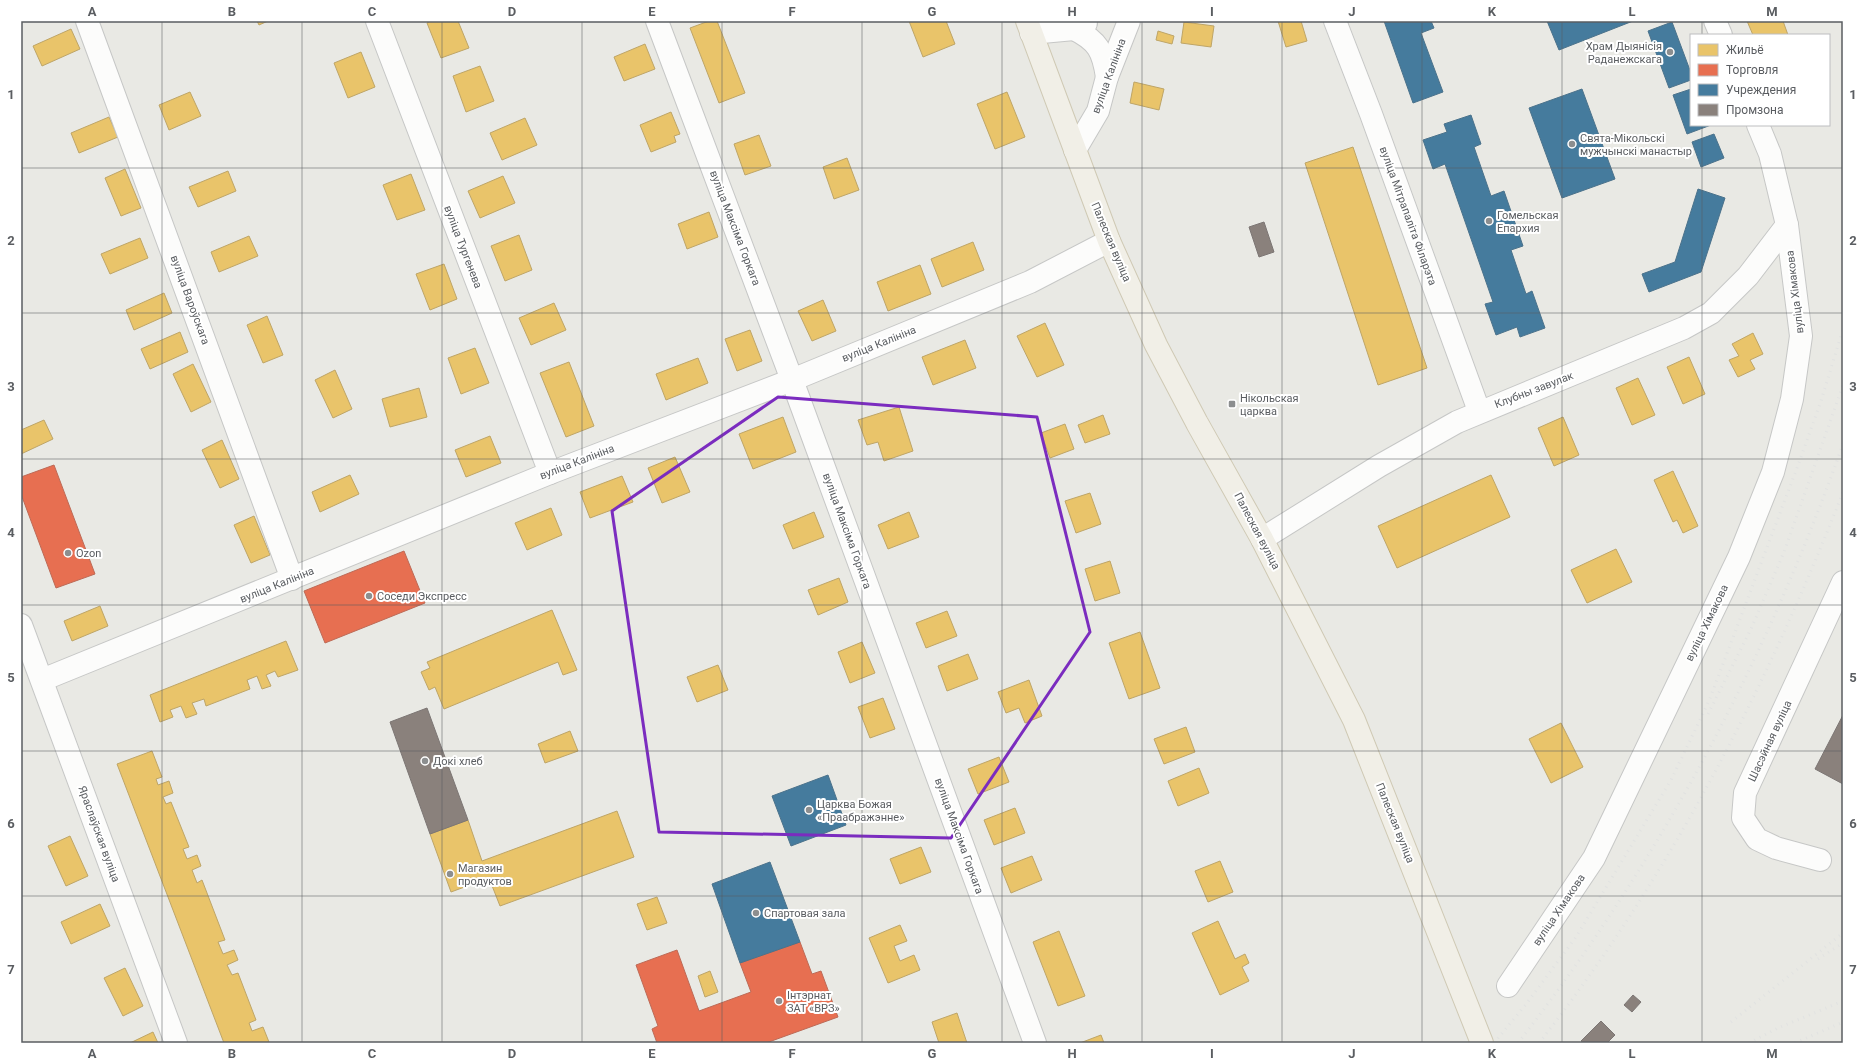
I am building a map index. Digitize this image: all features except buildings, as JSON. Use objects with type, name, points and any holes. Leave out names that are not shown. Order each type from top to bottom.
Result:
[{"type":"main road","name":"Палеская вуліца","points":[[1029,27],[1109,241],[1156,345],[1197,423],[1262,538],[1354,720],[1482,1043]]},
{"type":"street","name":"вуліца Вароўскага","points":[[87,21],[292,579]]},
{"type":"street","name":"вуліца Тургенева","points":[[377,21],[550,472]]},
{"type":"street","name":"вуліца Максіма Горкага","points":[[657,21],[792,380],[1035,1043]]},
{"type":"street","name":"вуліца Калініна","points":[[1075,150],[1098,111],[1106,77],[1129,21]]},
{"type":"street","name":"вуліца Мітрапаліта Філарэта","points":[[1335,21],[1371,114],[1479,411]]},
{"type":"street","points":[[1715,21],[1721,34]]},
{"type":"street","points":[[1029,27],[1081,25],[1086,36],[1098,46],[1104,59],[1106,77]]},
{"type":"street","name":"вуліца Хімакова","points":[[1508,986],[1594,858],[1739,557],[1773,472],[1792,399],[1801,336],[1787,225],[1770,154],[1758,126]]},
{"type":"street","name":"Клубны завулак","points":[[1262,538],[1379,466],[1479,411],[1684,328],[1711,313],[1748,276],[1787,225]]},
{"type":"street","name":"вуліца Калініна","points":[[42,680],[292,579],[550,472],[792,380],[1030,282],[1109,241]]},
{"type":"street","name":"Шасэйная вуліца","points":[[1820,860],[1776,848],[1757,839],[1743,818],[1745,793],[1843,582]]},
{"type":"street","name":"Яраслаўская вуліца","points":[[21,625],[176,1043]]},
{"type":"highlighted area","points":[[778,397],[1037,417],[1090,632],[951,838],[659,832],[612,511]]},
{"type":"railway","points":[[1494,1043],[1527,1003],[1576,937],[1671,780],[1709,701],[1797,468],[1821,401],[1843,329]]},
{"type":"railway","points":[[1708,714],[1751,629],[1784,552],[1843,385]]},
{"type":"railway","points":[[1518,1043],[1570,974],[1618,903],[1663,831],[1705,757],[1744,681],[1780,604],[1813,525],[1843,444]]},
{"type":"railway","points":[[1539,1043],[1586,980],[1631,915],[1672,848],[1711,779],[1748,709],[1782,637],[1843,492]]},
{"type":"railway","points":[[1731,1022],[1843,933]]},
{"type":"railway","points":[[1818,959],[1843,943]]},
{"type":"railway","points":[[1749,1043],[1778,1028],[1843,1001]]},
{"type":"railway","points":[[1795,1043],[1843,1022]]},
{"type":"place","name":"Храм Дыянісія Раданежскага","points":[[1670,52]]},
{"type":"place","name":"Свята-Мікольскі мужчынскі манастыр","points":[[1572,144]]},
{"type":"place","name":"Гомельская Епархия","points":[[1489,221]]},
{"type":"place","name":"Нікольская царква","points":[[1232,404]]},
{"type":"place","name":"Ozon","points":[[68,553]]},
{"type":"place","name":"Соседи Экспресс","points":[[369,596]]},
{"type":"place","name":"Докі хлеб","points":[[425,761]]},
{"type":"place","name":"Царква Божая «Праабражэнне»","points":[[809,810]]},
{"type":"place","name":"Магазин продуктов","points":[[450,874]]},
{"type":"place","name":"Спартовая зала","points":[[756,913]]},
{"type":"place","name":"Інтэрнат ЗАТ «ВРЗ»","points":[[779,1001]]}]
